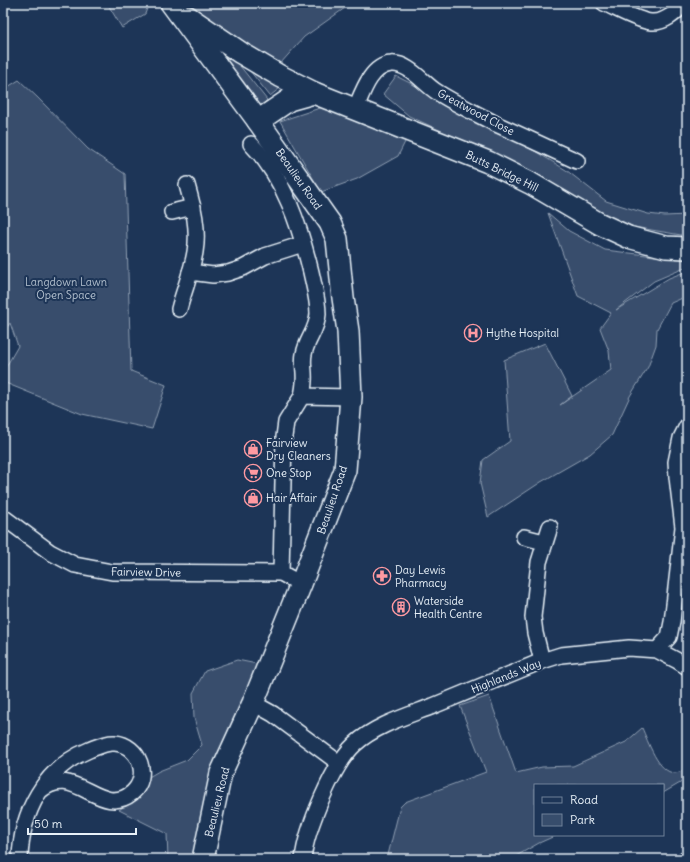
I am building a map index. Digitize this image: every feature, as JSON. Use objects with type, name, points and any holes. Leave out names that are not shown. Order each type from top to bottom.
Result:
[{"type":"street","points":[[604,3],[642,20],[652,22],[662,20],[683,8]]},
{"type":"street","name":"Butts Bridge Hill","points":[[172,5],[200,26],[241,53],[280,76],[314,93],[488,162],[530,183],[600,224],[628,237],[666,247],[687,248]]},
{"type":"street","name":"Beaulieu Road","points":[[172,5],[258,121],[330,223],[337,239],[348,331],[351,397],[344,470],[302,584],[253,703],[221,773],[204,859]]},
{"type":"street","name":"Greatwood Close","points":[[355,110],[371,77],[380,68],[391,64],[413,71],[436,92],[473,112],[577,161]]},
{"type":"street","points":[[258,121],[289,100],[314,93]]},
{"type":"street","points":[[251,144],[266,160],[292,211],[315,288],[318,313],[315,330],[308,341],[304,356],[302,396],[286,422],[284,437],[281,573]]},
{"type":"street","points":[[179,309],[193,261],[196,242],[193,207],[187,184]]},
{"type":"street","points":[[172,212],[193,207]]},
{"type":"street","points":[[190,272],[213,275],[228,273],[243,268],[265,256],[303,244]]},
{"type":"street","points":[[302,396],[351,397]]},
{"type":"street","points":[[657,650],[669,637],[671,630],[684,544],[683,518],[676,477],[676,462],[682,438],[687,426]]},
{"type":"street","name":"Fairview Drive","points":[[3,517],[50,552],[75,565],[112,572],[281,573],[302,584]]},
{"type":"street","points":[[542,661],[535,633],[533,617],[539,562],[544,542],[550,527]]},
{"type":"street","points":[[524,537],[544,542]]},
{"type":"street","name":"Highlands Way","points":[[303,859],[315,815],[339,763],[354,744],[380,728],[542,661],[561,655],[629,648],[657,650],[687,667]]},
{"type":"street","points":[[253,703],[273,714],[339,763]]},
{"type":"street","points":[[20,859],[21,838],[35,798],[40,791],[58,770],[70,759],[78,754],[108,743],[115,743],[124,745],[131,749],[139,759],[141,774],[139,784],[133,792],[125,798],[109,800],[78,786],[64,782],[51,784],[40,791]]},
{"type":"green space","points":[[107,3],[149,3],[145,14],[122,28]]},
{"type":"green space","points":[[189,3],[255,3],[269,7],[274,3],[352,3],[304,37],[280,64],[214,24]]},
{"type":"green space","points":[[208,40],[236,61],[267,100],[258,109]]},
{"type":"green space","points":[[242,61],[285,84],[270,96]]},
{"type":"green space","points":[[396,76],[422,89],[487,127],[533,150],[566,170],[606,201],[648,214],[665,216],[687,215],[687,236],[634,227],[608,217],[525,170],[409,116],[383,94]]},
{"type":"green space","name":"Langdown Lawn Open Space","points":[[19,80],[88,149],[125,174],[131,371],[166,385],[152,429],[82,414],[3,382],[3,372],[18,346],[10,323],[3,333],[3,90]]},
{"type":"green space","points":[[329,105],[406,140],[398,156],[357,179],[321,192],[280,121]]},
{"type":"green space","points":[[548,213],[569,231],[605,250],[687,260],[687,267],[654,281],[616,310],[669,278],[687,271],[687,296],[671,303],[657,329],[656,345],[648,367],[630,396],[612,435],[590,454],[541,482],[488,517],[480,483],[483,460],[510,441],[504,360],[545,343],[572,396],[560,405],[611,370],[609,351],[600,328],[611,313],[578,296]]},
{"type":"green space","points":[[237,660],[257,664],[224,747],[193,859],[168,859],[167,834],[119,810],[133,800],[147,778],[159,771],[187,760],[202,745],[194,718],[193,693],[205,671]]},
{"type":"green space","points":[[489,696],[516,773],[542,767],[573,766],[626,742],[642,728],[654,755],[664,768],[669,772],[675,773],[687,769],[687,779],[664,792],[664,784],[534,784],[534,836],[555,836],[511,859],[387,859],[400,807],[405,802],[486,772],[460,706]]},
{"type":"place","name":"Hythe Hospital","points":[[473,333]]},
{"type":"place","name":"Fairview Dry Cleaners","points":[[253,449]]},
{"type":"place","name":"One Stop","points":[[253,473]]},
{"type":"place","name":"Hair Affair","points":[[253,498]]},
{"type":"place","name":"Day Lewis Pharmacy","points":[[382,576]]},
{"type":"place","name":"Waterside Health Centre","points":[[401,607]]}]
